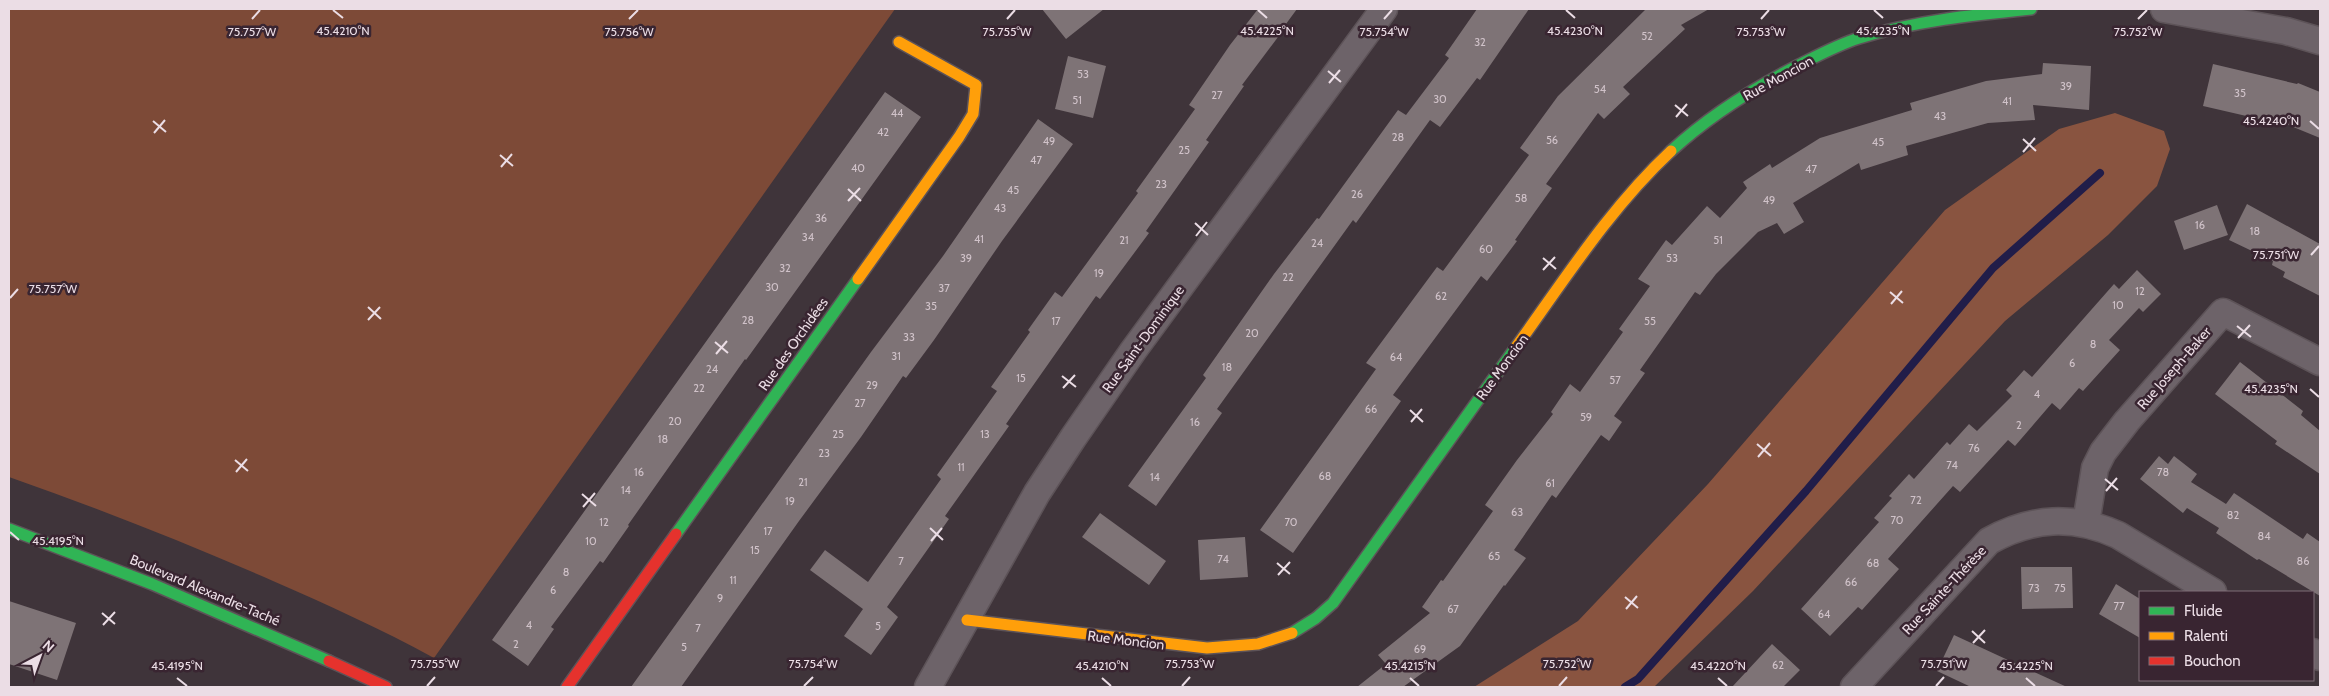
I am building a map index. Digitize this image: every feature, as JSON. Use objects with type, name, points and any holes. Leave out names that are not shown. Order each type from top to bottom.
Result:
[{"type":"street","name":"Rue Saint-Dominique","points":[[928,687],[1037,493],[1073,438],[1133,351],[1384,9]]},
{"type":"street","name":"Rue Moncion","points":[[967,620],[1176,646],[1224,649],[1259,644],[1288,635],[1313,622],[1333,603],[1612,213],[1634,185],[1659,161],[1696,130],[1740,98],[1784,72],[1826,51],[1860,38],[1901,29],[1987,13],[2031,9]]},
{"type":"street","points":[[2164,9],[2286,31],[2320,41]]},
{"type":"street","name":"Rue des Orchidées","points":[[567,687],[947,154],[973,114],[976,85],[899,42]]},
{"type":"street","name":"Rue Joseph-Baker","points":[[2086,523],[2095,468],[2102,452],[2223,312],[2320,362]]},
{"type":"street","name":"Rue Sainte-Thérèse","points":[[1854,687],[1989,541],[2006,532],[2048,522],[2086,523],[2118,535],[2211,591]]},
{"type":"street","name":"Boulevard Alexandre-Taché","points":[[9,529],[92,558],[386,687]]},
{"type":"shaded area","points":[[9,9],[895,9],[434,658],[314,599],[240,567],[109,514],[9,477]]},
{"type":"shaded area","points":[[2115,113],[2164,131],[2170,149],[2157,186],[2108,235],[2005,321],[1753,591],[1654,687],[1474,687],[1578,621],[1708,484],[1945,210],[2059,129]]},
{"type":"building","points":[[1042,9],[1104,9],[1066,39]]},
{"type":"building","points":[[1258,9],[1297,9],[1242,85],[1244,86],[1206,140],[1209,142],[1146,231],[1149,233],[1100,299],[1096,296],[1006,424],[1009,426],[945,516],[949,519],[887,607],[898,617],[871,655],[844,636],[863,609],[810,570],[825,550],[868,582],[941,479],[937,475],[997,391],[991,387],[1030,332],[1028,330],[1055,292],[1062,297],[1138,193],[1136,191],[1195,109],[1189,105],[1230,45]]},
{"type":"building","points":[[1477,9],[1529,9],[1480,80],[1477,78],[1440,127],[1430,120],[1356,223],[1353,220],[1217,409],[1222,413],[1156,506],[1128,486],[1206,378],[1203,375],[1274,274],[1317,218],[1319,219],[1398,110],[1406,115],[1449,58],[1445,55]]},
{"type":"building","points":[[1646,9],[1709,9],[1681,25],[1685,29],[1623,87],[1630,94],[1604,119],[1598,113],[1546,184],[1552,188],[1515,240],[1517,241],[1487,281],[1481,276],[1393,395],[1401,401],[1293,553],[1260,530],[1376,369],[1366,363],[1437,267],[1443,271],[1529,155],[1520,148],[1558,96]]},
{"type":"building","points":[[1068,56],[1106,66],[1093,118],[1055,109]]},
{"type":"building","points":[[2043,63],[2091,66],[2089,110],[2033,105],[2035,120],[1988,123],[1906,146],[1908,155],[1861,170],[1859,163],[1793,203],[1804,222],[1784,234],[1777,223],[1758,232],[1716,274],[1700,295],[1695,292],[1640,370],[1645,373],[1614,416],[1622,422],[1609,441],[1601,435],[1556,498],[1552,495],[1514,550],[1526,558],[1460,646],[1403,687],[1357,687],[1386,664],[1378,655],[1430,613],[1422,607],[1493,511],[1485,505],[1553,414],[1551,412],[1570,384],[1580,392],[1623,332],[1619,329],[1650,286],[1638,279],[1666,240],[1672,245],[1707,206],[1720,218],[1747,188],[1743,182],[1770,164],[1772,168],[1820,138],[1912,110],[1910,103],[1986,81],[2042,74]]},
{"type":"building","points":[[2213,64],[2298,83],[2320,92],[2320,138],[2269,117],[2268,121],[2203,106]]},
{"type":"building","points":[[885,92],[921,117],[745,359],[603,563],[600,561],[551,627],[554,629],[528,666],[492,640]]},
{"type":"building","points":[[1038,119],[1073,144],[1002,241],[934,340],[906,378],[903,376],[681,687],[631,687],[871,352],[943,256]]},
{"type":"building","points":[[2247,204],[2320,244],[2320,296],[2283,277],[2285,272],[2272,265],[2273,261],[2229,240]]},
{"type":"building","points":[[2217,205],[2228,235],[2184,250],[2174,221]]},
{"type":"building","points":[[2137,270],[2161,294],[2143,312],[2139,308],[2109,340],[2120,350],[2083,391],[2079,388],[2060,410],[2052,403],[2015,446],[2008,440],[1960,492],[1953,486],[1888,559],[1899,569],[1862,610],[1858,607],[1830,636],[1801,609],[1879,522],[1874,518],[1892,498],[1889,496],[1909,474],[1914,479],[1947,442],[1950,445],[1969,424],[1977,431],[2012,396],[2006,390],[2024,370],[2032,377],[2114,284],[2119,289]]},
{"type":"building","points":[[2240,362],[2303,411],[2301,415],[2320,431],[2320,474],[2275,444],[2277,441],[2215,394]]},
{"type":"building","points":[[2159,456],[2168,464],[2174,456],[2197,474],[2191,482],[2226,504],[2234,493],[2303,539],[2307,533],[2320,542],[2320,596],[2259,559],[2257,560],[2216,533],[2219,528],[2187,508],[2183,513],[2140,479]]},
{"type":"building","points":[[1100,513],[1166,561],[1149,585],[1082,537]]},
{"type":"building","points":[[1245,537],[1248,577],[1200,580],[1198,540]]},
{"type":"building","points":[[2021,567],[2072,567],[2073,608],[2022,609]]},
{"type":"building","points":[[2116,584],[2139,598],[2139,637],[2099,614]]},
{"type":"building","points":[[9,601],[76,623],[57,680],[9,664]]},
{"type":"building","points":[[1954,635],[2067,687],[1971,687],[1937,671]]},
{"type":"building","points":[[1772,644],[1800,670],[1783,687],[1732,687]]},
{"type":"waterway","points":[[1625,687],[1638,679],[1806,491],[1993,268],[2100,173]]},
{"type":"traffic: fast","points":[[1671,151],[1700,126],[1747,94],[1797,66],[1843,44],[1901,27],[1966,16],[2031,9]]},
{"type":"traffic: fast","points":[[676,534],[858,279]]},
{"type":"traffic: fast","points":[[1292,633],[1316,618],[1333,603],[1516,347]]},
{"type":"traffic: fast","points":[[9,529],[152,584],[329,661]]},
{"type":"traffic: slow","points":[[858,279],[959,137],[973,114],[976,85],[899,42]]},
{"type":"traffic: slow","points":[[1516,347],[1608,220],[1671,151]]},
{"type":"traffic: slow","points":[[967,620],[1207,648],[1258,644],[1292,633]]},
{"type":"traffic: jam","points":[[567,687],[676,534]]},
{"type":"traffic: jam","points":[[329,661],[386,687]]}]
